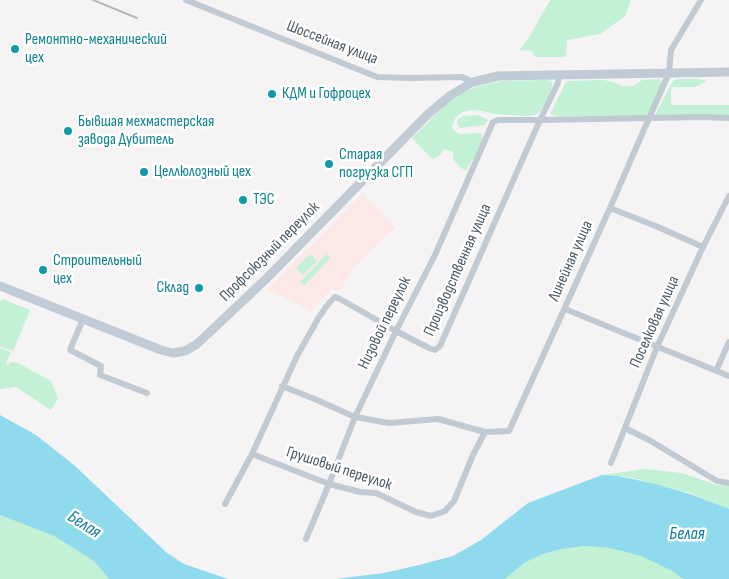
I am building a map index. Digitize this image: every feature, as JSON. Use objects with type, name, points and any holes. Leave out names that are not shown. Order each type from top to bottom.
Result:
[{"type":"main road","name":"Шоссейная улица","points":[[451,95],[473,82],[498,76],[729,72]]},
{"type":"main road","name":"Профсоюзный переулок","points":[[0,286],[161,350],[173,353],[186,351],[197,344],[266,279],[427,115],[451,95]]},
{"type":"street","name":"Шоссейная улица","points":[[186,0],[376,77],[462,77],[473,82]]},
{"type":"street","name":"Линейная улица","points":[[485,432],[509,431],[669,73],[671,50],[702,0]]},
{"type":"street","name":"Производственная улица","points":[[225,504],[252,454],[297,356],[319,317],[335,297],[340,298],[429,348],[435,350],[440,346],[560,75]]},
{"type":"street","points":[[540,120],[729,118]]},
{"type":"street","name":"Низовой переулок","points":[[306,538],[330,484],[355,417],[434,255],[493,122],[498,120],[540,120]]},
{"type":"street","name":"Поселковая улица","points":[[611,463],[658,347],[703,247],[729,196]]},
{"type":"street","points":[[610,208],[703,247]]},
{"type":"street","points":[[565,309],[729,376]]},
{"type":"street","points":[[83,319],[70,350],[101,366],[100,375],[147,393]]},
{"type":"street","points":[[716,371],[729,342]]},
{"type":"street","points":[[282,386],[355,417],[389,423],[438,419],[485,432]]},
{"type":"street","points":[[625,428],[649,440],[717,481],[729,483]]},
{"type":"street","name":"Грушовый переулок","points":[[252,454],[330,484],[360,492],[376,493],[416,512],[431,516],[445,511],[454,501],[473,455],[485,432]]},
{"type":"shaded area","points":[[363,193],[395,228],[359,262],[339,292],[332,288],[311,311],[267,289]]},
{"type":"green space","points":[[550,0],[631,0],[625,16],[600,34],[567,40],[566,57],[535,57],[532,51],[519,50],[527,41]]},
{"type":"green space","points":[[659,79],[663,84],[645,116],[555,116],[550,114],[566,82],[569,81],[604,80],[622,86],[631,86],[642,80]]},
{"type":"green space","points":[[674,80],[707,81],[695,87],[671,87],[671,105],[729,105],[729,116],[655,115],[671,84]]},
{"type":"green space","points":[[500,81],[552,81],[551,91],[540,112],[535,115],[494,114],[472,110],[462,112],[456,117],[452,126],[453,130],[459,134],[482,134],[478,151],[466,170],[461,168],[453,159],[453,152],[444,149],[439,156],[432,159],[412,138],[446,104],[460,94],[476,87]]},
{"type":"green space","points":[[478,115],[488,120],[485,125],[460,128],[457,124],[458,119],[464,116]]},
{"type":"green space","points":[[310,254],[317,261],[303,275],[296,268]]},
{"type":"green space","points":[[328,254],[330,258],[304,286],[300,282]]},
{"type":"green space","points":[[2,299],[30,310],[13,351],[0,346],[0,303]]},
{"type":"green space","points":[[0,348],[11,352],[6,364],[9,365],[10,362],[18,363],[51,381],[58,398],[51,410],[16,387],[0,389]]},
{"type":"green space","points":[[645,469],[682,473],[716,485],[729,486],[729,510],[693,494],[633,478],[602,475]]},
{"type":"green space","points":[[0,515],[54,536],[94,561],[109,579],[0,579]]},
{"type":"green space","points":[[584,546],[610,548],[641,556],[672,571],[683,579],[505,579],[524,563],[543,554]]},
{"type":"water","name":"Белая","points":[[0,415],[36,435],[74,465],[167,553],[184,564],[228,579],[109,579],[94,561],[54,536],[0,515]]},
{"type":"water","name":"Белая","points":[[602,475],[617,476],[659,485],[693,495],[729,509],[729,579],[683,579],[672,571],[641,556],[610,548],[584,546],[543,554],[524,563],[505,579],[335,579],[384,573],[453,556],[481,540],[528,503]]},
{"type":"railway","points":[[93,0],[137,18]]},
{"type":"place","name":"Ремонтно-механический цех","points":[[15,49]]},
{"type":"place","name":"КДМ и Гофроцех","points":[[272,94]]},
{"type":"place","name":"Бывшая мехмастерская завода Дубитель","points":[[68,131]]},
{"type":"place","name":"Старая погрузка СГП","points":[[329,164]]},
{"type":"place","name":"Целлюлозный цех","points":[[144,172]]},
{"type":"place","name":"ТЭС","points":[[243,200]]},
{"type":"place","name":"Строительный цех","points":[[43,270]]},
{"type":"place","name":"Склад","points":[[199,288]]}]
